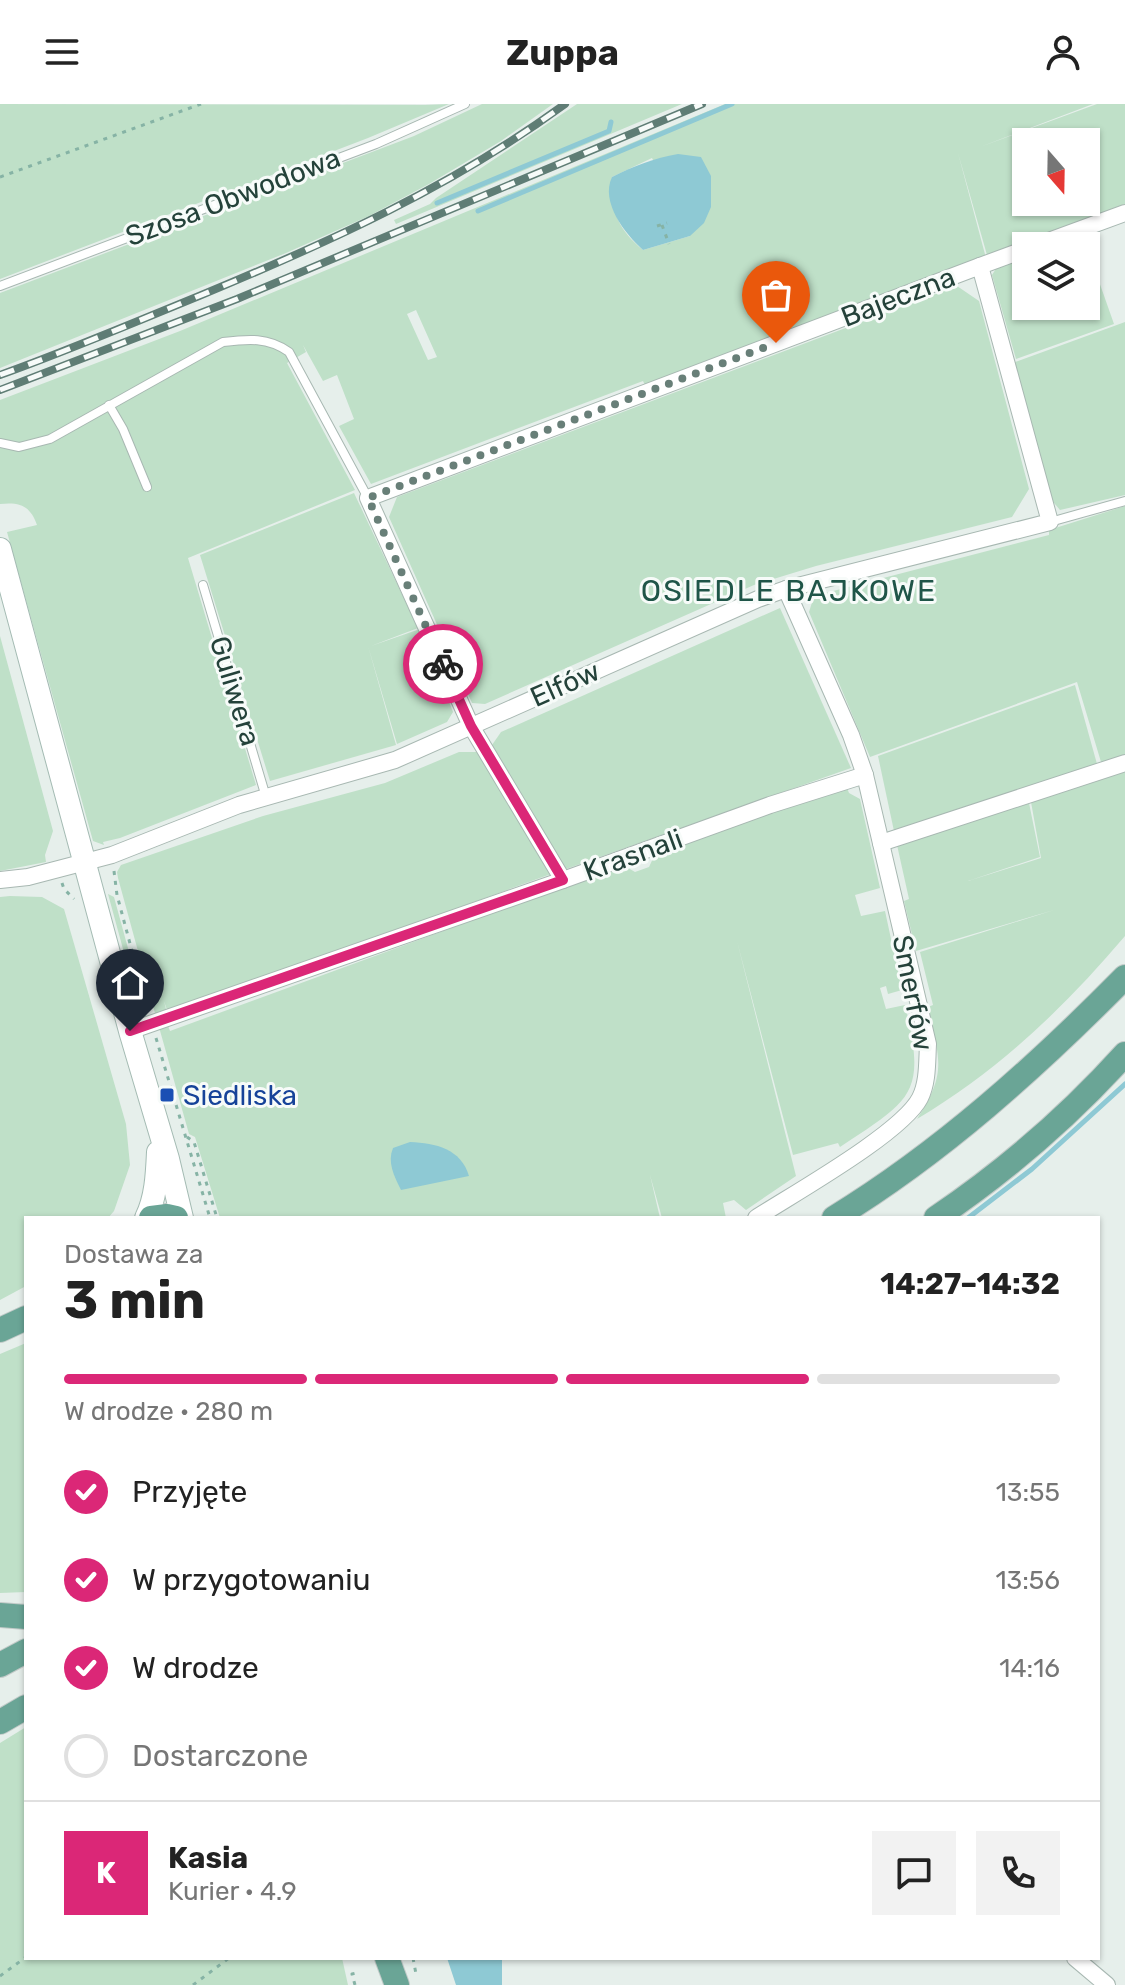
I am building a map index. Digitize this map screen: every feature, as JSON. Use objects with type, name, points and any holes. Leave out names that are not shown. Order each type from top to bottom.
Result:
[{"type":"main road","points":[[837,1216],[945,1140],[1006,1091],[1125,977]]},
{"type":"main road","points":[[939,1216],[972,1194],[1055,1123],[1125,1054]]},
{"type":"main road","points":[[0,1330],[24,1319]]},
{"type":"main road","points":[[0,1615],[24,1617]]},
{"type":"main road","points":[[0,1665],[24,1652]]},
{"type":"main road","points":[[0,1722],[24,1708]]},
{"type":"main road","points":[[388,1960],[404,1984]]},
{"type":"main road","points":[[396,1960],[404,1984]]},
{"type":"street","points":[[1073,232],[1125,213]]},
{"type":"street","name":"Bajeczna","points":[[368,498],[1012,254]]},
{"type":"street","name":"Bajeczna","points":[[980,266],[1050,522]]},
{"type":"street","points":[[368,498],[471,726],[563,880]]},
{"type":"street","name":"Elfów","points":[[0,880],[28,877],[130,849],[211,815],[395,760],[786,589],[1050,522]]},
{"type":"street","points":[[0,549],[159,1131],[179,1216]]},
{"type":"street","name":"Smerfów","points":[[759,1216],[906,1117],[919,1101],[926,1077],[928,1044],[865,775],[851,735],[786,589]]},
{"type":"street","points":[[881,843],[1125,763]]},
{"type":"street","name":"Krasnali","points":[[130,1031],[803,793],[865,775]]},
{"type":"street","points":[[149,1216],[156,1177],[159,1131]]},
{"type":"street","points":[[1077,1960],[1107,1985]]},
{"type":"lane","name":"Szosa Obwodowa","points":[[0,286],[376,144],[465,104]]},
{"type":"lane","points":[[0,443],[19,447],[50,439],[223,342],[253,339],[276,342],[289,352],[368,498]]},
{"type":"lane","points":[[109,405],[123,429],[147,487]]},
{"type":"lane","points":[[1050,522],[1125,501]]},
{"type":"lane","name":"Guliwera","points":[[203,585],[267,797]]},
{"type":"path","points":[[0,177],[201,104]]},
{"type":"path","points":[[662,225],[669,244]]},
{"type":"path","points":[[116,865],[116,887]]},
{"type":"path","points":[[61,879],[64,889],[74,899]]},
{"type":"path","points":[[209,1216],[185,1137],[194,1142],[216,1216]]},
{"type":"path","points":[[0,1976],[24,1958]]},
{"type":"path","points":[[193,1985],[226,1960]]},
{"type":"path","points":[[404,1984],[412,1960]]},
{"type":"path","points":[[355,1985],[352,1974],[360,1972]]},
{"type":"green space","points":[[0,104],[425,105],[449,104],[0,279]]},
{"type":"green space","points":[[482,104],[553,104],[501,141],[369,216],[286,253],[0,368],[0,293],[414,136]]},
{"type":"green space","points":[[577,104],[682,104],[396,224],[394,220],[430,204]]},
{"type":"green space","points":[[725,104],[1093,104],[1030,128],[1012,128],[1012,135],[980,147],[1012,135],[1012,216],[1093,216],[1049,232],[1012,232],[1012,246],[987,255],[958,153],[986,258],[646,387],[643,381],[371,484],[339,426],[354,419],[337,375],[323,381],[303,345],[306,352],[287,363],[355,490],[188,558],[256,785],[103,842],[104,845],[93,841],[7,532],[37,525],[23,506],[0,504],[0,400],[180,331]],"holes":[[[652,158],[690,236],[643,250],[617,218],[612,177]],[[416,310],[437,357],[428,360],[407,314]]]},
{"type":"green space","points":[[1097,104],[1125,104],[1125,204],[1100,213],[1100,128],[1032,128]]},
{"type":"green space","points":[[1012,262],[1012,320],[1100,320],[1100,284],[1114,324],[1016,359],[992,275],[997,267]]},
{"type":"green space","points":[[957,286],[979,301],[1029,489],[1012,517],[816,566],[754,585],[485,704],[472,703],[389,517],[397,497]]},
{"type":"green space","points":[[1125,322],[1125,495],[1060,510],[1049,497],[1015,362]]},
{"type":"green space","points":[[354,493],[418,628],[371,646],[420,629],[453,712],[447,722],[397,744],[368,646],[396,745],[270,781],[200,555]]},
{"type":"green space","points":[[1125,506],[1125,755],[1101,762],[1077,682],[870,757],[809,612],[814,596],[1049,535],[1049,530]]},
{"type":"green space","points":[[780,608],[851,768],[566,869],[492,745],[501,732]]},
{"type":"green space","points":[[0,636],[53,831],[45,855],[46,862],[0,871]]},
{"type":"green space","points":[[1075,685],[1097,764],[894,831],[878,756]]},
{"type":"green space","points":[[459,752],[477,752],[551,874],[168,1013],[164,1001],[167,1013],[156,1017],[118,878],[121,865],[263,816],[385,783]]},
{"type":"green space","points":[[1125,772],[1125,936],[1054,1013],[1002,1059],[917,1119],[933,1089],[938,1065],[928,1007],[933,1005],[920,952],[1054,910],[916,951],[904,901],[909,899],[897,845],[1029,803],[1040,857],[968,881],[1041,858],[1031,802]]},
{"type":"green space","points":[[847,788],[849,793],[860,799],[880,888],[855,895],[861,916],[885,911],[902,990],[888,994],[886,986],[880,988],[886,1009],[905,1005],[914,1058],[908,1092],[884,1117],[840,1147],[838,1143],[793,1155],[737,941],[796,1176],[746,1210],[734,1200],[723,1203],[726,1216],[661,1216],[650,1175],[660,1216],[219,1216],[195,1137],[189,1134],[159,1027],[167,1023],[170,1031],[623,865],[635,872],[649,867],[656,852],[814,796]]},
{"type":"green space","points":[[108,894],[114,897],[147,1018],[141,1015]]},
{"type":"green space","points":[[0,897],[42,897],[64,909],[126,1124],[130,1165],[110,1216],[24,1216],[24,1287],[0,1300]]},
{"type":"green space","points":[[24,1344],[24,1592],[0,1593],[0,1354]]},
{"type":"green space","points":[[24,1728],[24,1960],[342,1960],[348,1985],[0,1985],[0,1743]]},
{"type":"water","points":[[678,154],[701,157],[711,176],[711,207],[704,223],[690,236],[643,250],[616,217],[609,197],[612,177],[644,163]]},
{"type":"water","points":[[410,1142],[446,1149],[460,1159],[469,1176],[401,1190],[392,1169],[391,1153],[393,1148]]},
{"type":"water","points":[[448,1960],[502,1960],[502,1985],[456,1985]]},
{"type":"waterway","points":[[478,211],[732,104]]},
{"type":"waterway","points":[[437,203],[609,131],[611,122]]},
{"type":"waterway","points":[[971,1216],[1032,1169],[1125,1084]]},
{"type":"railway","points":[[0,375],[199,296],[341,234],[478,162],[565,104]]},
{"type":"railway","points":[[0,390],[237,299],[702,104]]},
{"type":"way so far","points":[[443,664],[368,498],[776,343]]},
{"type":"place","name":"Siedliska","points":[[167,1095]]},
{"type":"district","name":"OSIEDLE BAJKOWE","points":[[789,591]]},
{"type":"route","points":[[130,1031],[563,880],[471,726],[443,664]]}]
